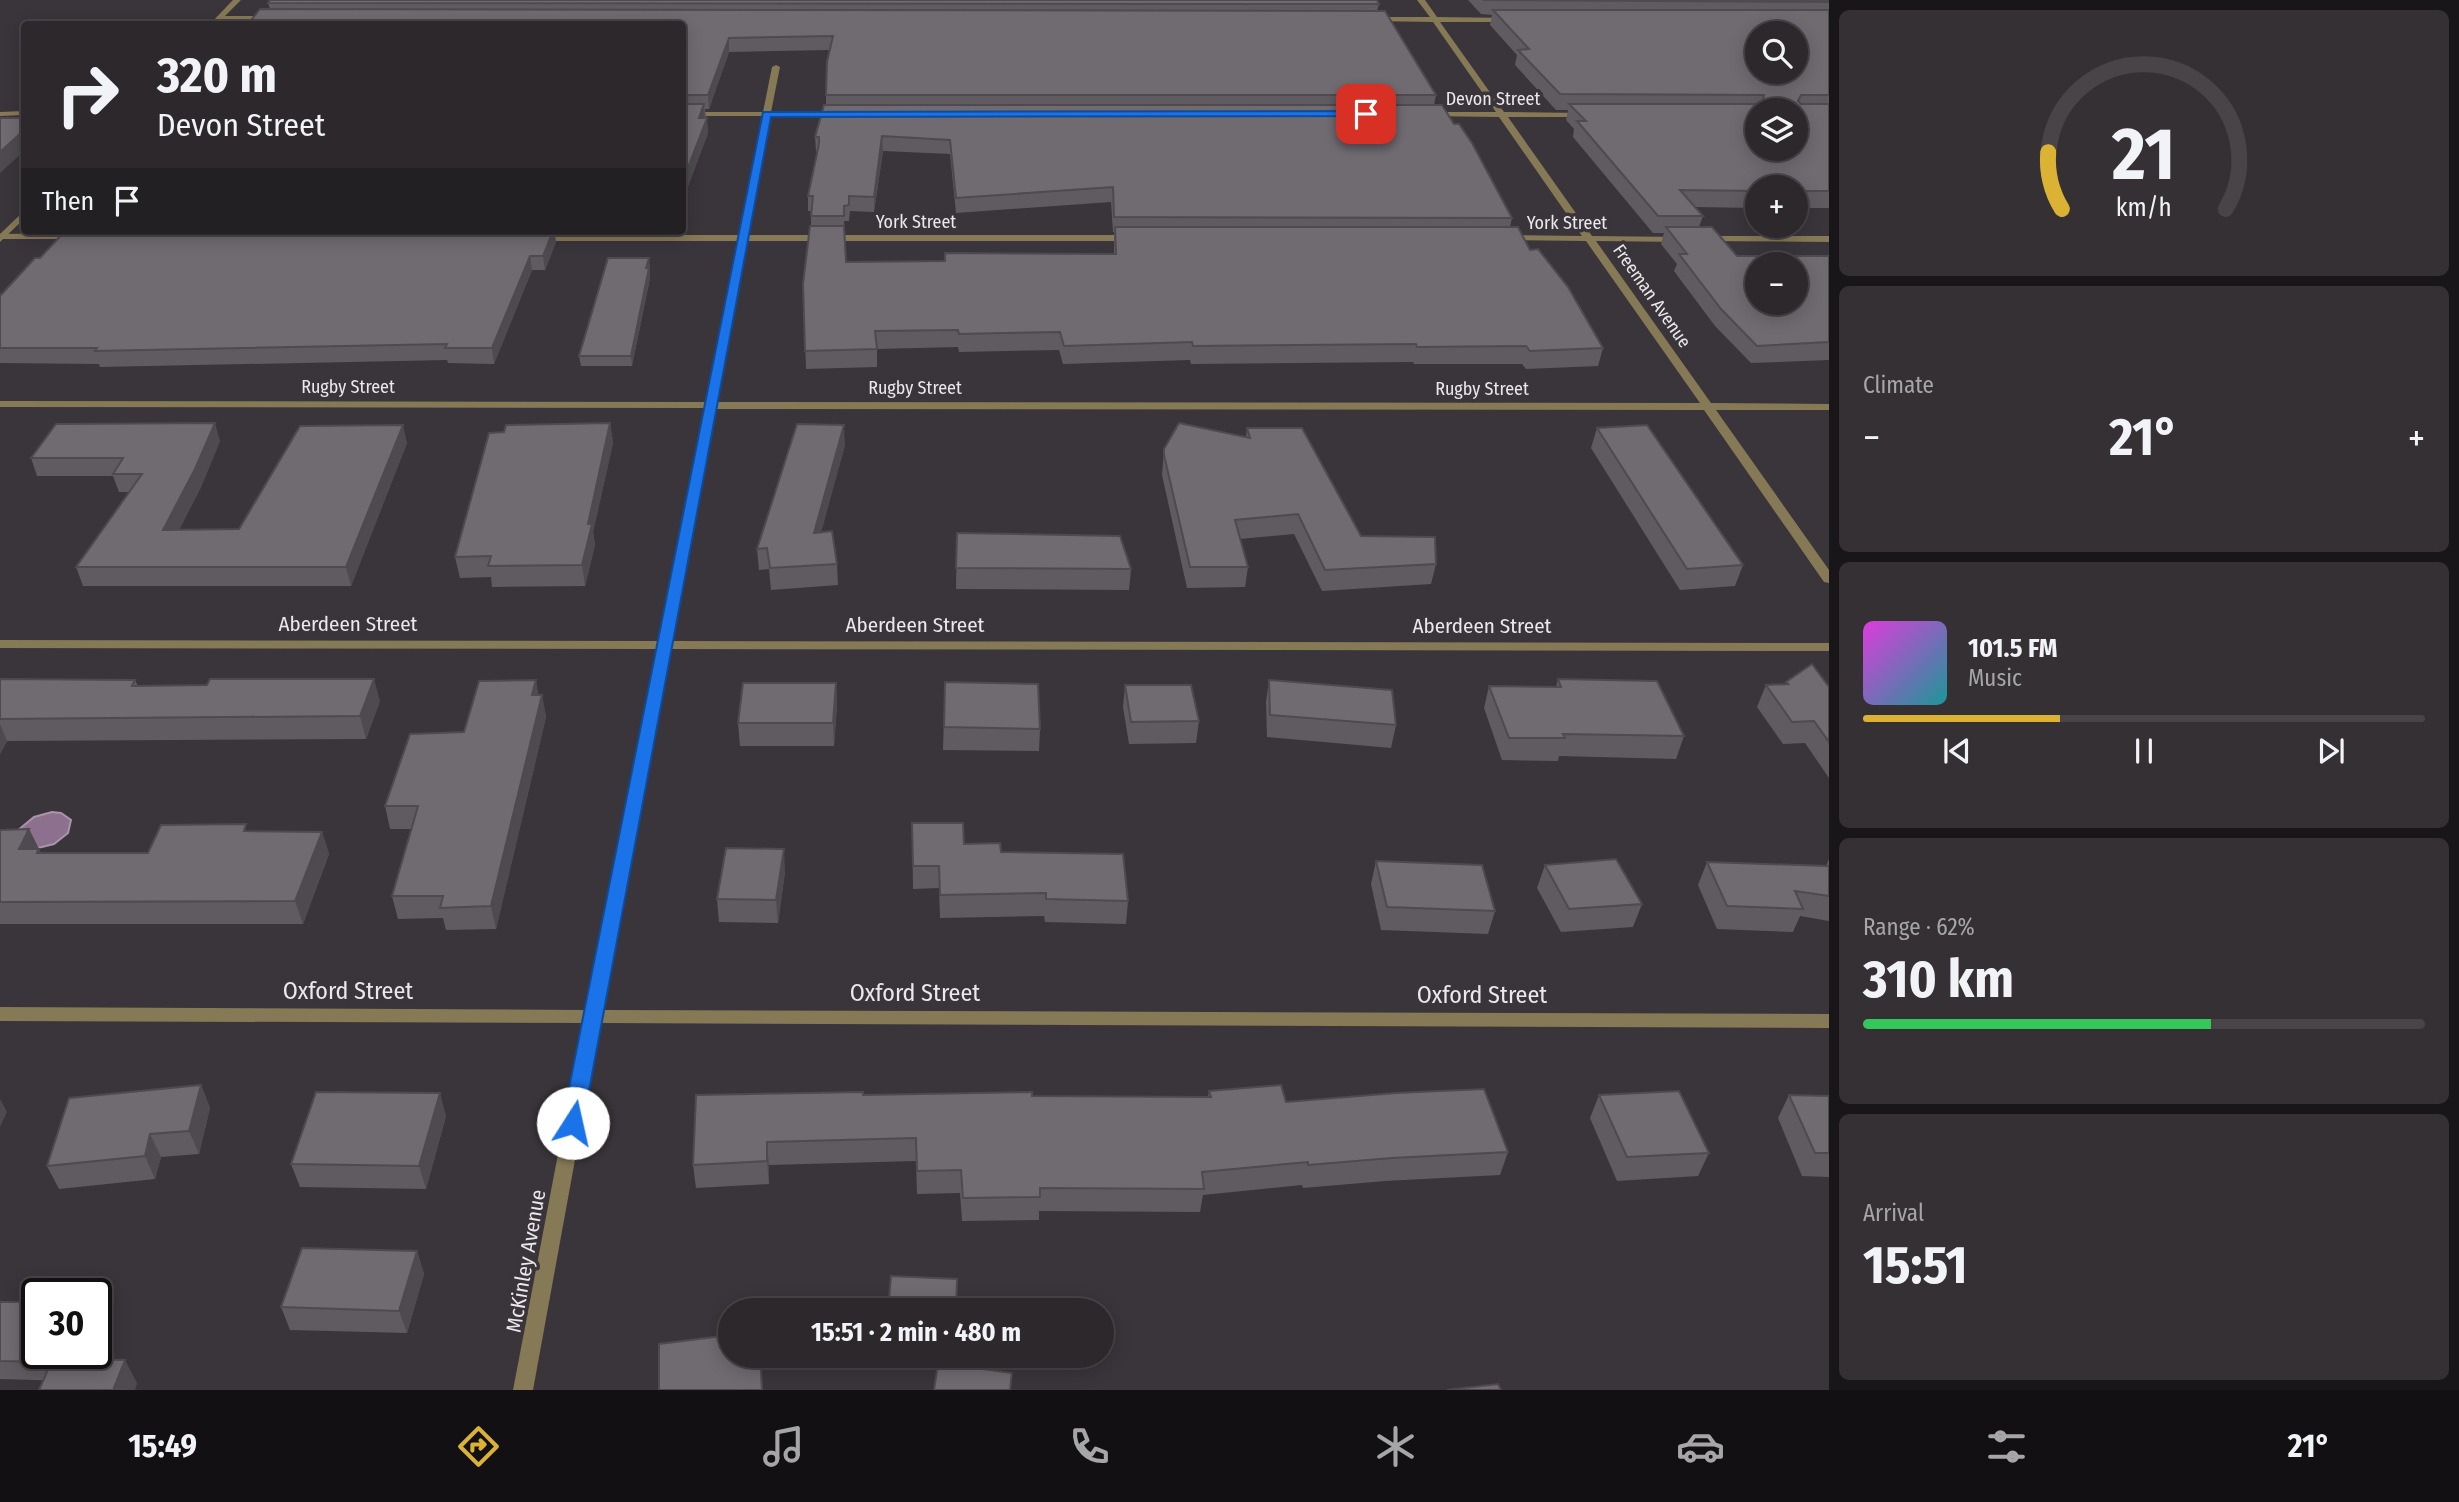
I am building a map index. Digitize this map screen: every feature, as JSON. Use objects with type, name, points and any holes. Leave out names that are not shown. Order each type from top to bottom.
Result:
[{"type":"street","points":[[216,21],[237,0]]},
{"type":"street","name":"Freeman Avenue","points":[[1421,0],[1829,579]]},
{"type":"street","points":[[216,21],[275,18]]},
{"type":"street","points":[[1365,19],[1517,20]]},
{"type":"street","name":"McKinley Avenue","points":[[523,1390],[776,67]]},
{"type":"street","points":[[0,114],[21,113]]},
{"type":"street","points":[[686,114],[850,114]]},
{"type":"street","name":"Devon Street","points":[[1419,114],[1596,115]]},
{"type":"street","points":[[1,237],[21,217]]},
{"type":"street","points":[[1,237],[86,236]]},
{"type":"street","name":"York Street","points":[[533,237],[1146,238]]},
{"type":"street","name":"York Street","points":[[1493,238],[1829,239]]},
{"type":"street","name":"Rugby Street","points":[[0,404],[1829,407]]},
{"type":"street","name":"Aberdeen Street","points":[[0,644],[1829,648]]},
{"type":"street","name":"Oxford Street","points":[[0,1014],[1829,1021]]},
{"type":"shaded area","points":[[52,812],[61,813],[71,820],[68,833],[54,844],[34,849],[17,831],[34,817]]},
{"type":"building","points":[[270,0],[1377,0],[1379,4],[268,3]]},
{"type":"building","points":[[1483,0],[1829,0],[1829,2]]},
{"type":"building","points":[[260,9],[1385,11],[1436,95],[826,95],[827,62],[833,36],[729,38],[708,95],[686,95],[686,21],[250,21]]},
{"type":"building","points":[[1493,10],[1829,10],[1829,95],[1763,98],[1764,95],[1560,94],[1518,50],[1529,49]]},
{"type":"building","points":[[686,104],[704,104],[699,118],[707,118],[686,173]]},
{"type":"building","points":[[1569,104],[1745,104],[1745,161],[1808,161],[1808,104],[1829,104],[1829,191],[1808,191],[1808,175],[1745,175],[1745,191],[1680,190],[1703,216],[1658,216],[1577,121],[1586,121]]},
{"type":"building","points":[[824,105],[1442,105],[1454,124],[1459,124],[1472,143],[1512,218],[1114,217],[1113,187],[956,198],[950,140],[882,136],[874,197],[849,196],[849,205],[844,206],[844,216],[811,216],[813,196],[808,196],[819,144],[819,137],[815,137]]},
{"type":"building","points":[[0,118],[21,118],[21,133],[0,152]]},
{"type":"building","points":[[810,226],[844,226],[846,262],[945,261],[945,253],[1116,254],[1115,227],[1518,227],[1530,250],[1538,249],[1568,287],[1603,348],[1530,351],[1526,346],[1193,346],[1192,342],[1064,346],[1060,332],[959,334],[958,330],[875,331],[877,349],[805,351],[803,284]]},
{"type":"building","points":[[1666,227],[1712,227],[1737,256],[1745,256],[1745,315],[1808,315],[1808,256],[1829,256],[1829,342],[1757,346],[1721,309],[1679,254],[1687,254]]},
{"type":"building","points":[[61,235],[551,235],[543,256],[530,256],[492,348],[445,348],[447,344],[95,351],[97,348],[0,348],[0,296],[35,258],[40,258]]},
{"type":"building","points":[[608,258],[649,258],[631,356],[579,356]]},
{"type":"building","points":[[215,423],[195,469],[163,530],[239,529],[300,426],[403,425],[346,567],[76,567],[142,474],[113,474],[123,458],[31,458],[56,424]]},
{"type":"building","points":[[610,423],[582,565],[488,566],[491,556],[455,557],[489,433],[504,432],[506,425]]},
{"type":"building","points":[[1179,423],[1250,438],[1247,428],[1302,428],[1361,536],[1435,537],[1436,564],[1325,570],[1298,514],[1235,520],[1248,567],[1190,567],[1164,455],[1164,449]]},
{"type":"building","points":[[797,424],[844,425],[814,533],[832,531],[837,564],[770,568],[767,548],[757,549]]},
{"type":"building","points":[[1647,425],[1743,565],[1687,569],[1597,428]]},
{"type":"building","points":[[957,533],[1120,536],[1131,569],[956,568]]},
{"type":"building","points":[[1812,664],[1829,687],[1829,742],[1814,721],[1792,722],[1766,685],[1788,684],[1786,682]]},
{"type":"building","points":[[0,679],[135,680],[132,686],[207,685],[210,679],[374,679],[360,716],[0,719]]},
{"type":"building","points":[[1558,679],[1657,681],[1684,736],[1563,734],[1565,738],[1509,738],[1489,686],[1561,687]]},
{"type":"building","points":[[536,680],[532,695],[542,695],[491,906],[440,908],[443,896],[392,896],[418,806],[385,806],[410,734],[464,732],[479,681]]},
{"type":"building","points":[[1269,680],[1392,690],[1396,725],[1270,715]]},
{"type":"building","points":[[945,682],[1038,684],[1040,729],[944,727]]},
{"type":"building","points":[[743,683],[836,683],[833,723],[738,723]]},
{"type":"building","points":[[1125,685],[1191,685],[1199,721],[1131,722]]},
{"type":"building","points":[[912,823],[963,823],[964,844],[1000,843],[1001,852],[1123,854],[1128,901],[1046,899],[1046,893],[940,895],[939,866],[913,866]]},
{"type":"building","points":[[246,824],[244,831],[322,832],[295,901],[0,902],[0,830],[29,829],[19,849],[39,849],[37,853],[148,853],[161,825]]},
{"type":"building","points":[[726,848],[784,849],[776,900],[717,899]]},
{"type":"building","points":[[1616,859],[1642,904],[1569,909],[1545,865]]},
{"type":"building","points":[[1376,861],[1482,865],[1495,911],[1387,907]]},
{"type":"building","points":[[1707,862],[1829,866],[1829,896],[1795,891],[1803,909],[1727,906]]},
{"type":"building","points":[[201,1085],[189,1131],[150,1134],[145,1156],[47,1166],[69,1098]]},
{"type":"building","points":[[1281,1085],[1286,1102],[1484,1089],[1508,1152],[1308,1165],[1308,1162],[1202,1172],[1204,1189],[1040,1188],[1040,1197],[963,1198],[961,1170],[917,1171],[916,1138],[767,1142],[767,1161],[693,1165],[696,1095],[1032,1092],[1032,1096],[1211,1097],[1209,1091]]},
{"type":"building","points":[[1679,1091],[1709,1153],[1627,1157],[1599,1095]]},
{"type":"building","points":[[316,1092],[440,1093],[419,1166],[291,1164]]},
{"type":"building","points":[[1789,1095],[1829,1096],[1829,1153],[1815,1153]]},
{"type":"building","points":[[302,1248],[417,1251],[399,1311],[281,1307]]},
{"type":"building","points":[[891,1276],[957,1279],[956,1298],[889,1298]]},
{"type":"building","points":[[0,1302],[21,1302],[21,1361],[0,1361]]},
{"type":"building","points":[[718,1337],[718,1368],[761,1368],[762,1390],[659,1390],[659,1344]]},
{"type":"building","points":[[112,1360],[125,1360],[113,1390],[39,1390],[48,1369],[112,1369]]},
{"type":"building","points":[[937,1368],[975,1368],[1012,1373],[1010,1390],[934,1390]]},
{"type":"building","points":[[1498,1384],[1501,1390],[1447,1390]]},
{"type":"route","points":[[573,1123],[766,114],[1366,114]]}]
